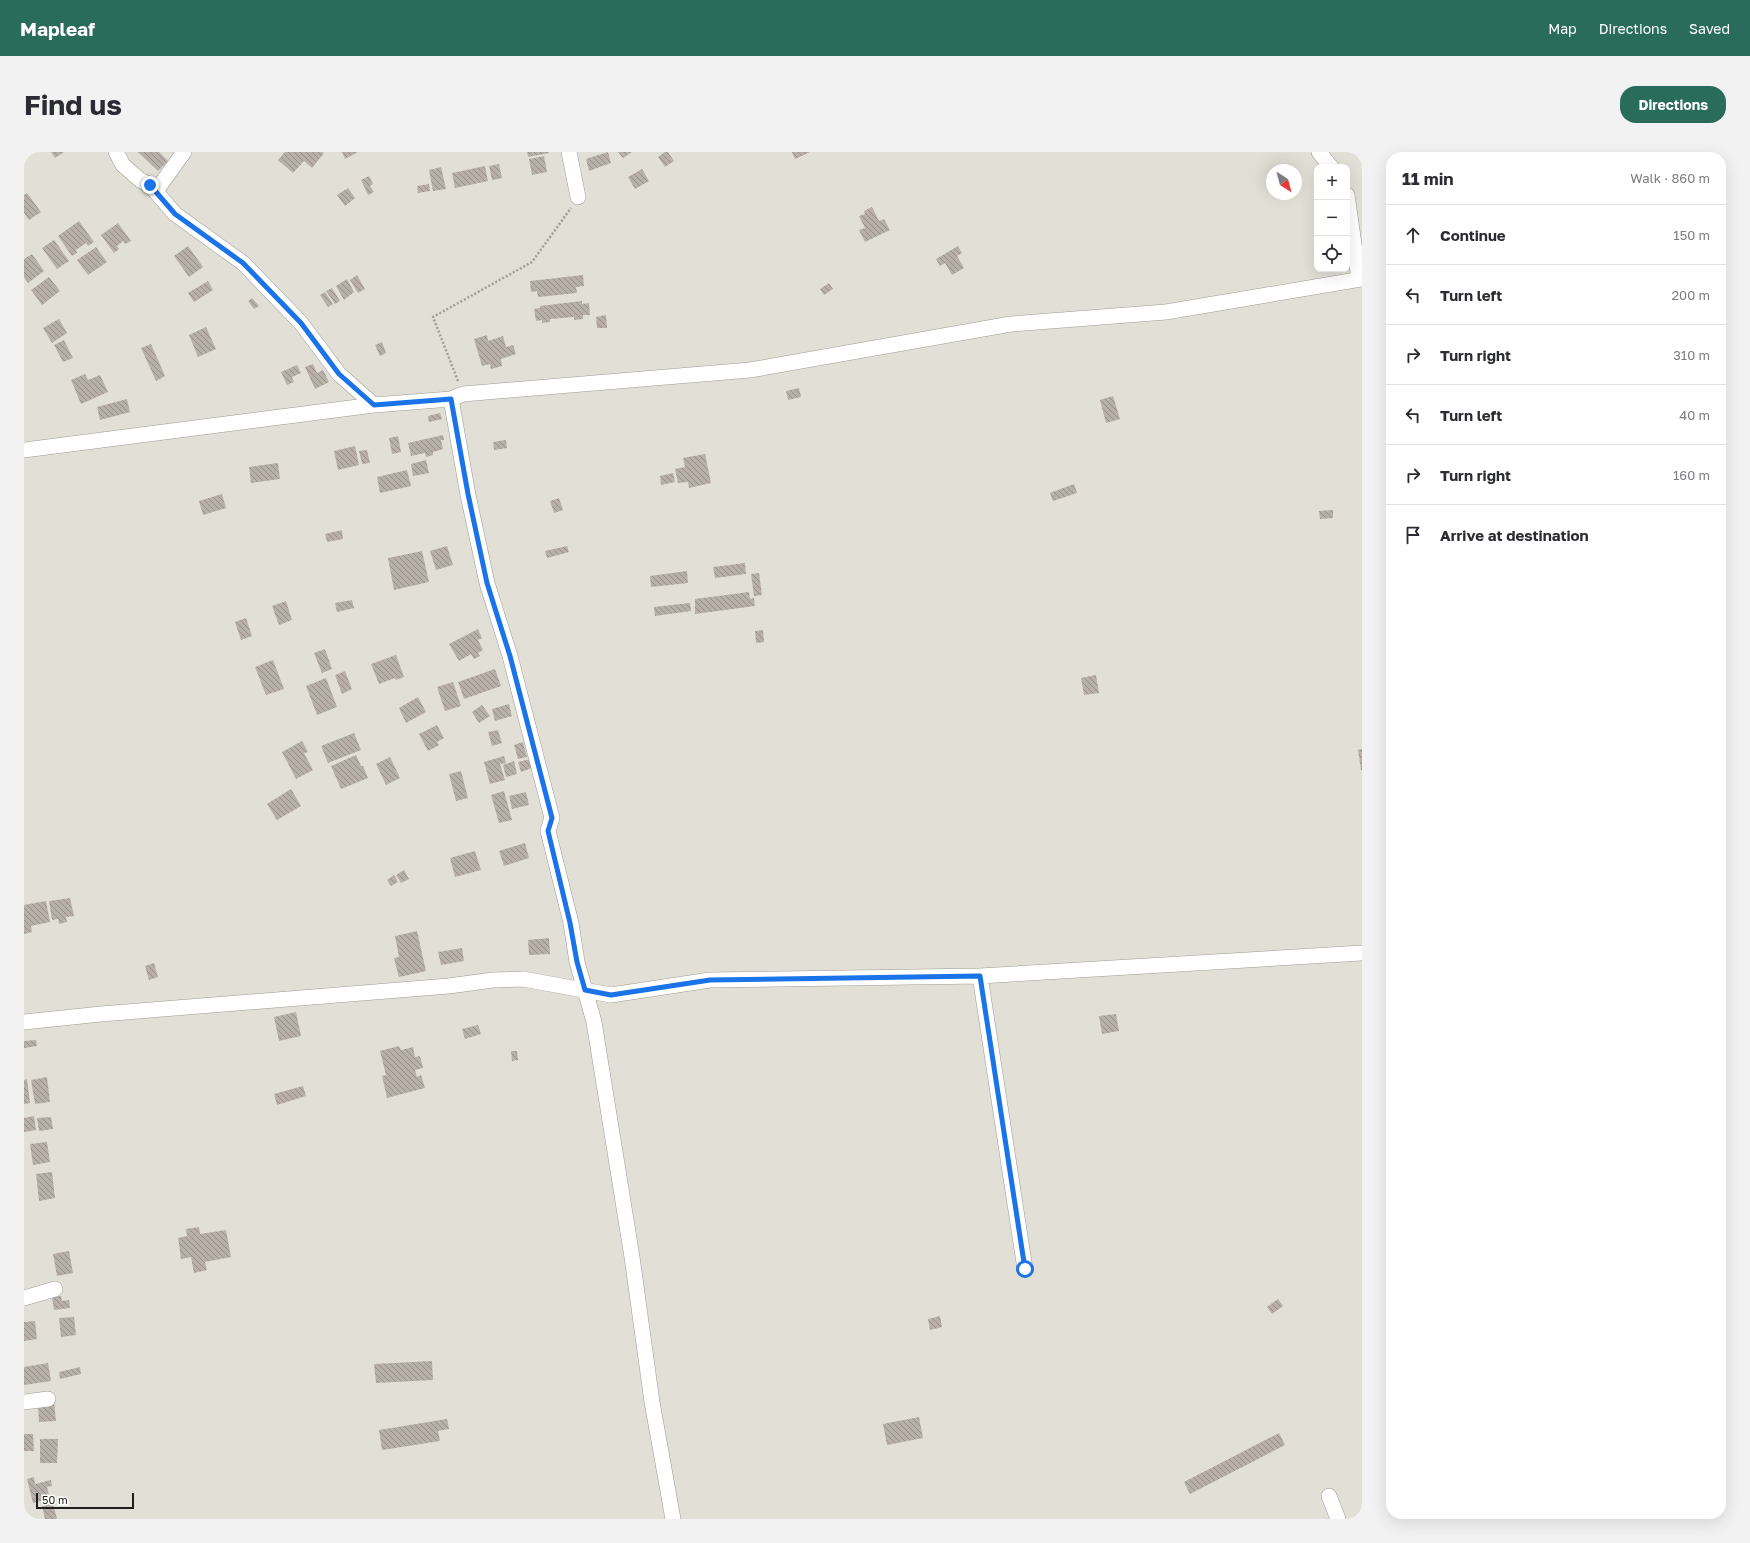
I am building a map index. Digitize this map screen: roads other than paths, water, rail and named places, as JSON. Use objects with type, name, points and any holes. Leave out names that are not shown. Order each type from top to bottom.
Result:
[{"type":"street","points":[[116,152],[123,164],[140,180],[150,185],[175,214],[243,263],[301,323],[339,374],[374,405]]},
{"type":"street","points":[[156,192],[184,152]]},
{"type":"street","points":[[569,152],[578,197]]},
{"type":"street","points":[[1319,152],[1329,164]]},
{"type":"street","points":[[24,450],[374,405],[750,370],[1011,324],[1166,312],[1361,279],[1348,200]]},
{"type":"street","points":[[457,397],[468,494],[487,583],[510,656],[552,818],[548,831],[570,923],[577,962],[595,1030],[631,1249],[652,1402],[673,1519]]},
{"type":"street","points":[[24,1022],[101,1014],[449,986],[493,980],[523,979],[611,995],[710,980],[980,976],[1362,953]]},
{"type":"street","points":[[980,976],[1025,1269]]},
{"type":"street","points":[[24,1298],[55,1289]]},
{"type":"street","points":[[24,1402],[48,1399]]},
{"type":"street","points":[[1329,1496],[1338,1519]]}]
